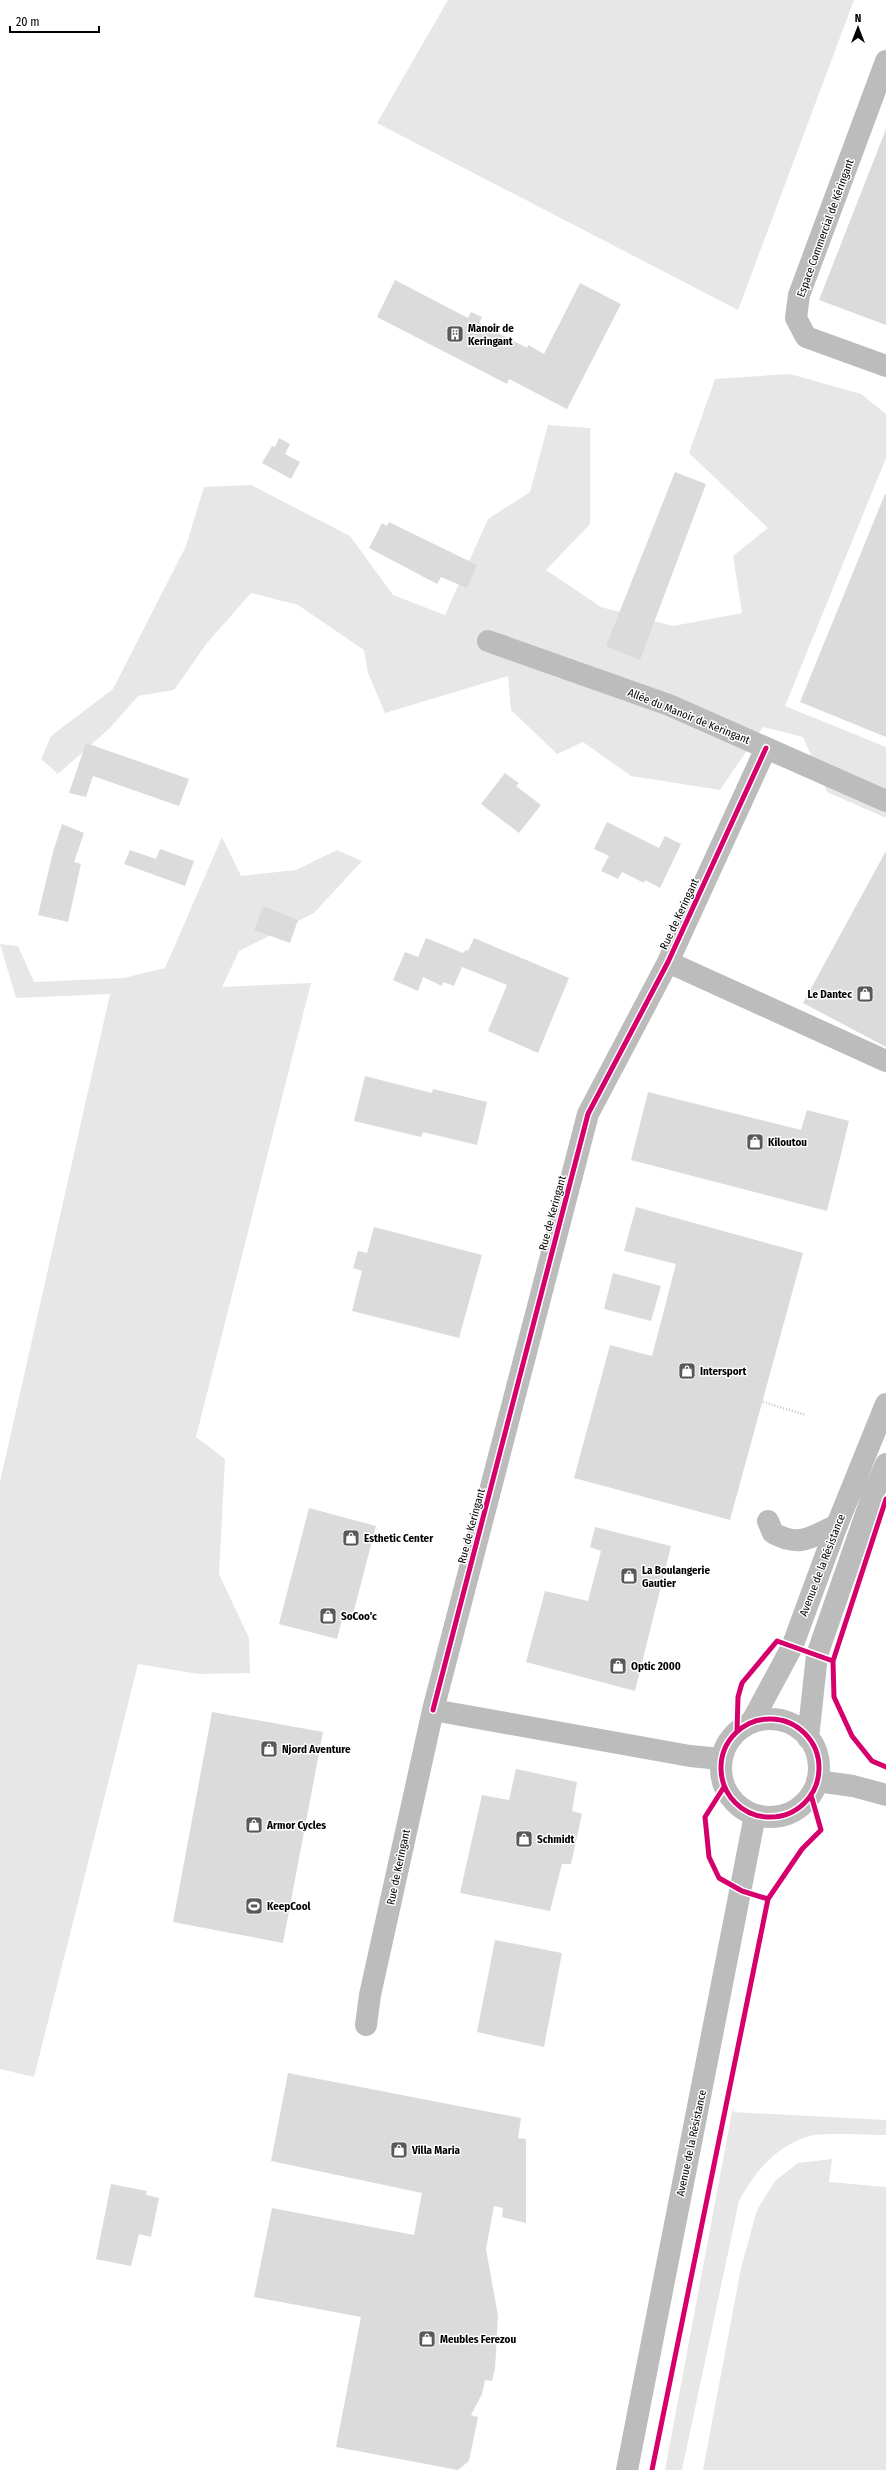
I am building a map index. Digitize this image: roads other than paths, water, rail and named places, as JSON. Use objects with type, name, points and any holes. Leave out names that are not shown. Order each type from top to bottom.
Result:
[{"type":"street","name":"Espace Commercial de Kéringant","points":[[886,61],[799,295],[796,318],[806,337],[886,366]]},
{"type":"street","name":"Allée du Manoir de Keringant","points":[[488,641],[668,705],[886,801]]},
{"type":"street","name":"Rue de Keringant","points":[[366,2025],[370,1995],[433,1710],[588,1114],[668,962],[766,748]]},
{"type":"street","points":[[668,962],[886,1061]]},
{"type":"street","name":"Avenue de la Résistance","points":[[751,1723],[792,1647],[837,1525],[886,1404]]},
{"type":"street","name":"Avenue de la Résistance","points":[[808,1738],[817,1655],[873,1494],[886,1464]]},
{"type":"street","points":[[768,1521],[772,1534],[783,1539],[803,1541],[837,1525]]},
{"type":"street","points":[[433,1710],[690,1756],[721,1759]]},
{"type":"street","points":[[767,1720],[782,1721],[797,1728],[808,1738],[816,1751],[819,1766],[817,1781],[811,1795],[800,1807],[787,1814],[771,1817],[756,1815],[742,1809],[732,1800],[724,1787],[721,1773],[721,1759],[727,1744],[737,1732],[751,1723],[767,1720]]},
{"type":"street","points":[[817,1781],[853,1786],[886,1795]]},
{"type":"street","name":"Avenue de la Résistance","points":[[627,2470],[756,1815]]},
{"type":"place","name":"Manoir de Keringant","points":[[455,334]]},
{"type":"place","name":"Le Dantec","points":[[865,994]]},
{"type":"place","name":"Kiloutou","points":[[755,1142]]},
{"type":"place","name":"Intersport","points":[[687,1371]]},
{"type":"place","name":"Esthetic Center","points":[[351,1538]]},
{"type":"place","name":"La Boulangerie Gautier","points":[[629,1576]]},
{"type":"place","name":"SoCoo'c","points":[[328,1616]]},
{"type":"place","name":"Optic 2000","points":[[618,1666]]},
{"type":"place","name":"Njord Aventure","points":[[269,1749]]},
{"type":"place","name":"Armor Cycles","points":[[254,1825]]},
{"type":"place","name":"Schmidt","points":[[524,1839]]},
{"type":"place","name":"KeepCool","points":[[254,1906]]},
{"type":"place","name":"Villa Maria","points":[[399,2150]]},
{"type":"place","name":"Meubles Ferezou","points":[[427,2339]]}]
